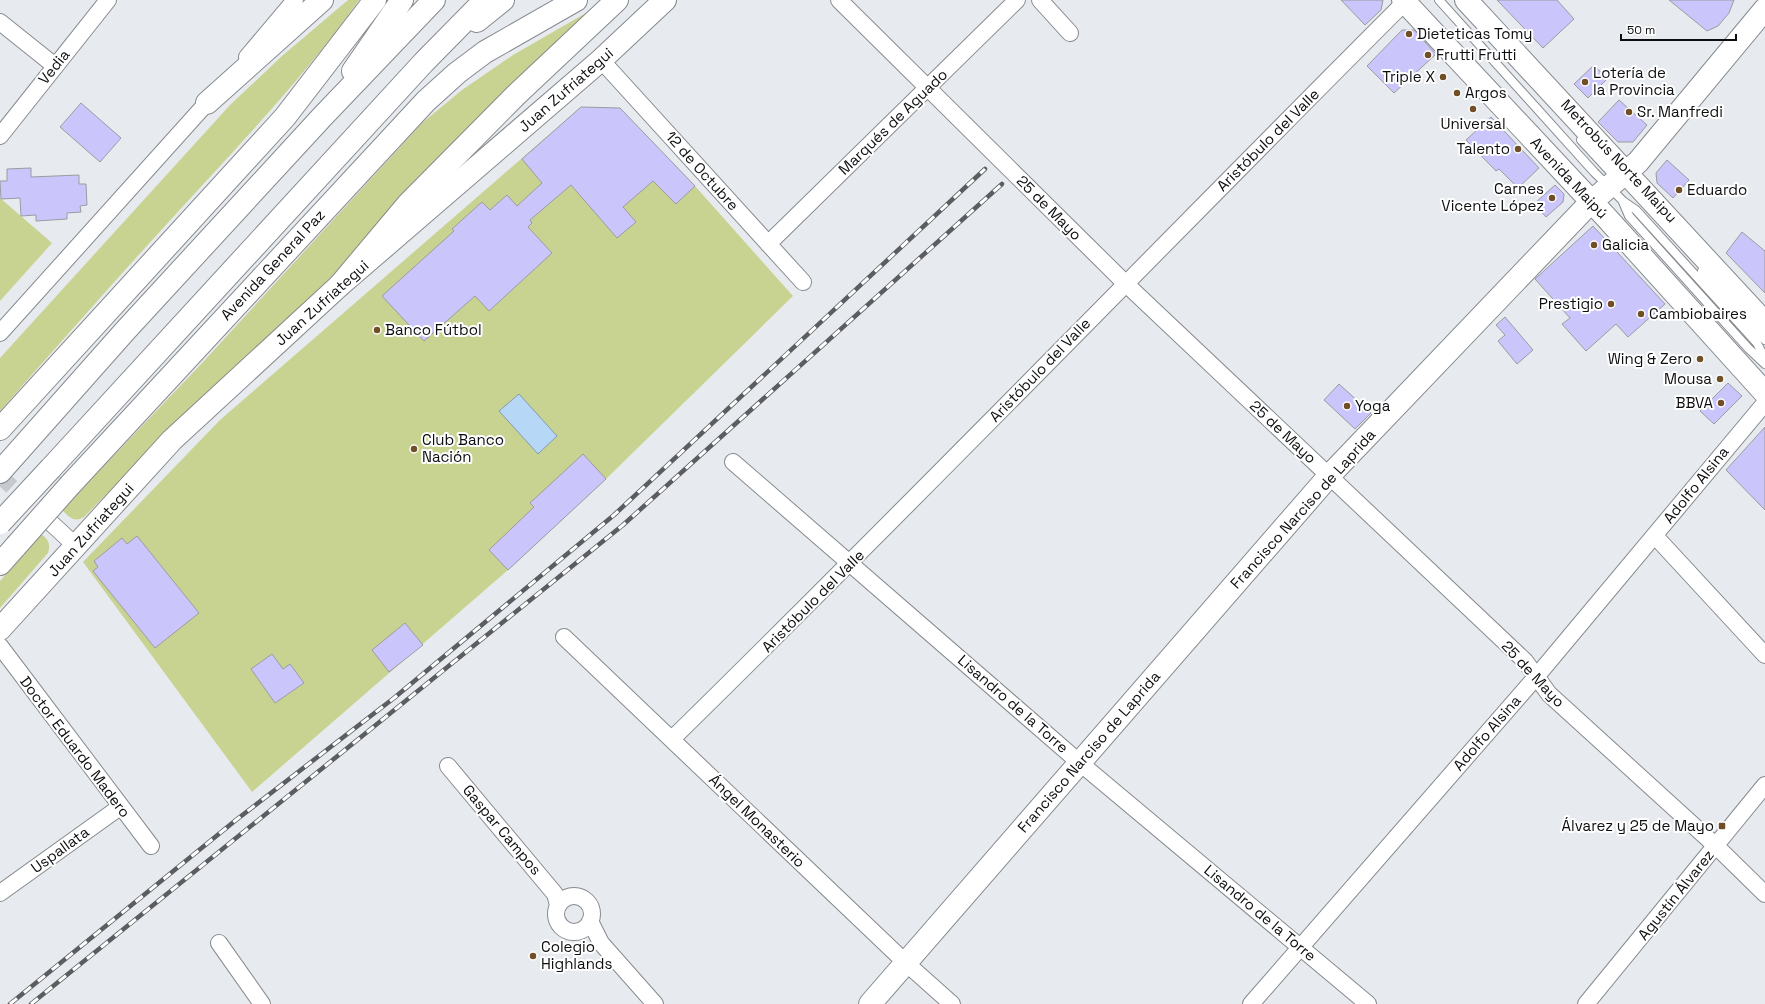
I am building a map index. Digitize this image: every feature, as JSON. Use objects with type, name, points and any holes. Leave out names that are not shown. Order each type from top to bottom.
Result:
[{"type":"main road","points":[[207,103],[322,0]]},
{"type":"main road","points":[[2,426],[285,117],[375,0]]},
{"type":"main road","points":[[322,117],[402,0]]},
{"type":"main road","points":[[0,472],[125,331],[322,117],[434,0]]},
{"type":"main road","name":"Avenida General Paz","points":[[0,523],[424,62],[485,0]]},
{"type":"main road","points":[[424,62],[503,0]]},
{"type":"main road","name":"Avenida General Paz","points":[[0,564],[70,486],[426,101],[457,73],[485,52],[576,0]]},
{"type":"main road","points":[[340,285],[408,204],[516,95],[617,0]]},
{"type":"main road","name":"Juan Zufriategui","points":[[0,629],[172,440],[340,285],[601,60],[665,0]]},
{"type":"main road","points":[[1466,0],[1619,185],[1765,323]]},
{"type":"main road","name":"Avenida Maipú","points":[[1405,1],[1765,393]]},
{"type":"main road","name":"Francisco Narciso de Laprida","points":[[870,1004],[1329,476],[1591,202],[1619,185],[1765,9]]},
{"type":"street","name":"Vedia","points":[[0,136],[108,0]]},
{"type":"street","points":[[0,333],[207,103],[295,0]]},
{"type":"street","name":"25 de Mayo","points":[[839,0],[1125,283],[1525,661],[1549,694],[1716,846],[1765,894]]},
{"type":"street","name":"Marqués de Aguado","points":[[768,244],[1018,0]]},
{"type":"street","points":[[1040,0],[1070,33]]},
{"type":"street","name":"Aristóbulo del Valle","points":[[672,739],[851,563],[1125,283],[1405,1]]},
{"type":"street","points":[[0,22],[55,66]]},
{"type":"street","name":"12 de Octubre","points":[[601,60],[803,282]]},
{"type":"street","name":"Adolfo Alsina","points":[[1251,1004],[1536,677],[1765,403]]},
{"type":"street","name":"Lisandro de la Torre","points":[[733,462],[1080,763],[1301,946],[1368,1004]]},
{"type":"street","points":[[50,522],[76,546]]},
{"type":"street","points":[[1655,536],[1765,655]]},
{"type":"street","name":"Ángel Monasterio","points":[[564,636],[906,963],[952,1004]]},
{"type":"street","name":"Doctor Eduardo Madero","points":[[0,646],[151,846]]},
{"type":"street","name":"Gaspar Campos","points":[[448,766],[560,899]]},
{"type":"street","name":"Agustín Álvarez","points":[[1586,1004],[1765,785]]},
{"type":"street","name":"Uspallata","points":[[0,893],[120,806]]},
{"type":"street","points":[[572,896],[584,899],[591,910],[584,926],[567,930],[559,924],[556,915],[560,899],[572,896]]},
{"type":"street","points":[[584,926],[655,1004]]},
{"type":"street","points":[[219,943],[262,1004]]},
{"type":"lane","name":"Metrobús Norte Maipu","points":[[1438,0],[1619,185],[1629,216],[1748,348],[1765,364]]},
{"type":"lane","name":"Metrobús Norte Maipu","points":[[1576,135],[1619,185],[1636,210],[1757,343],[1765,359]]},
{"type":"lane","name":"Metrobús Norte Maipu","points":[[1637,200],[1765,340]]},
{"type":"lane","name":"Metrobús Norte Maipu","points":[[1686,265],[1698,293]]},
{"type":"lane","points":[[1679,272],[1706,288]]},
{"type":"green space","points":[[348,0],[359,0],[314,60],[241,144],[123,272],[0,411],[0,358],[230,105],[282,56]]},
{"type":"green space","points":[[598,6],[310,298],[178,421],[84,517],[74,519],[69,517],[62,510],[203,362],[422,123],[462,90],[513,55]]},
{"type":"green space","name":"Club Banco Nación","points":[[581,107],[620,109],[695,186],[793,296],[606,479],[508,570],[252,792],[83,562],[220,420]]},
{"type":"green space","points":[[0,198],[52,243],[0,301]]},
{"type":"green space","points":[[40,533],[48,542],[48,553],[0,608],[0,581]]},
{"type":"water","points":[[519,394],[557,436],[538,454],[499,411]]},
{"type":"building","points":[[1341,0],[1383,0],[1381,10],[1365,25]]},
{"type":"building","points":[[1497,0],[1557,0],[1574,19],[1543,48]]},
{"type":"building","points":[[1669,0],[1734,0],[1729,13],[1718,26],[1707,31]]},
{"type":"building","points":[[1402,30],[1414,30],[1436,54],[1394,93],[1367,66]]},
{"type":"building","points":[[1594,65],[1607,79],[1588,98],[1574,84]]},
{"type":"building","points":[[1619,100],[1647,125],[1633,142],[1618,142],[1598,122]]},
{"type":"building","points":[[81,103],[121,138],[100,162],[60,127]]},
{"type":"building","points":[[581,107],[620,108],[695,186],[676,204],[653,181],[623,207],[636,222],[617,238],[571,185],[530,220],[532,223],[528,227],[552,253],[489,311],[475,296],[424,341],[382,296],[454,231],[452,229],[482,202],[490,210],[507,195],[517,206],[542,183],[522,159]]},
{"type":"building","points":[[1491,117],[1539,168],[1518,188],[1499,169],[1496,171],[1466,140]]},
{"type":"building","points":[[1667,160],[1689,180],[1673,198],[1657,183],[1656,173]]},
{"type":"building","points":[[31,168],[31,177],[79,175],[79,184],[86,184],[87,205],[80,206],[81,212],[67,213],[67,219],[36,221],[36,215],[21,216],[20,198],[1,199],[0,181],[7,181],[7,169]]},
{"type":"building","name":"Carnes Vicente López","points":[[1555,185],[1564,194],[1563,202],[1546,217],[1534,204]]},
{"type":"building","points":[[1593,226],[1665,304],[1628,337],[1616,324],[1586,351],[1562,324],[1570,318],[1535,279]]},
{"type":"building","points":[[1742,232],[1765,251],[1765,293],[1726,253]]},
{"type":"building","points":[[1505,317],[1533,350],[1517,364],[1498,341],[1505,335],[1496,325]]},
{"type":"building","name":"BBVA","points":[[1728,383],[1742,396],[1714,424],[1700,411]]},
{"type":"building","name":"Yoga","points":[[1339,384],[1371,413],[1355,429],[1324,400]]},
{"type":"building","points":[[1765,427],[1765,510],[1726,470]]},
{"type":"building","points":[[583,454],[606,479],[508,570],[489,550],[534,507],[530,503]]},
{"type":"building","points":[[137,536],[199,613],[155,648],[93,571],[98,567],[94,561],[122,538],[127,544]]},
{"type":"building","points":[[405,623],[423,645],[389,672],[372,650]]},
{"type":"building","points":[[272,654],[283,669],[290,664],[304,683],[275,703],[251,669]]},
{"type":"tunnel","points":[[0,476],[50,522]]},
{"type":"railway","points":[[10,1004],[236,820],[394,698],[614,515],[985,169]]},
{"type":"railway","points":[[31,1004],[623,525],[1002,184]]},
{"type":"place","name":"Dieteticas Tomy","points":[[1409,34]]},
{"type":"place","name":"Frutti Frutti","points":[[1428,55]]},
{"type":"place","name":"Triple X","points":[[1443,77]]},
{"type":"place","name":"Lotería de la Provincia","points":[[1585,82]]},
{"type":"place","name":"Argos","points":[[1457,93]]},
{"type":"place","name":"Universal","points":[[1473,109]]},
{"type":"place","name":"Sr. Manfredi","points":[[1629,112]]},
{"type":"place","name":"Talento","points":[[1518,149]]},
{"type":"place","name":"Eduardo","points":[[1679,190]]},
{"type":"place","name":"Carnes Vicente López","points":[[1552,198]]},
{"type":"place","name":"Galicia","points":[[1594,245]]},
{"type":"place","name":"Prestigio","points":[[1611,304]]},
{"type":"place","name":"Cambiobaires","points":[[1641,314]]},
{"type":"place","name":"Banco Fútbol","points":[[377,330]]},
{"type":"place","name":"Wing & Zero","points":[[1700,359]]},
{"type":"place","name":"Mousa","points":[[1720,379]]},
{"type":"place","name":"BBVA","points":[[1721,403]]},
{"type":"place","name":"Yoga","points":[[1347,406]]},
{"type":"place","name":"Club Banco Nación","points":[[414,449]]},
{"type":"place","name":"Álvarez y 25 de Mayo","points":[[1722,826]]},
{"type":"place","name":"Colegio Highlands","points":[[533,956]]}]
